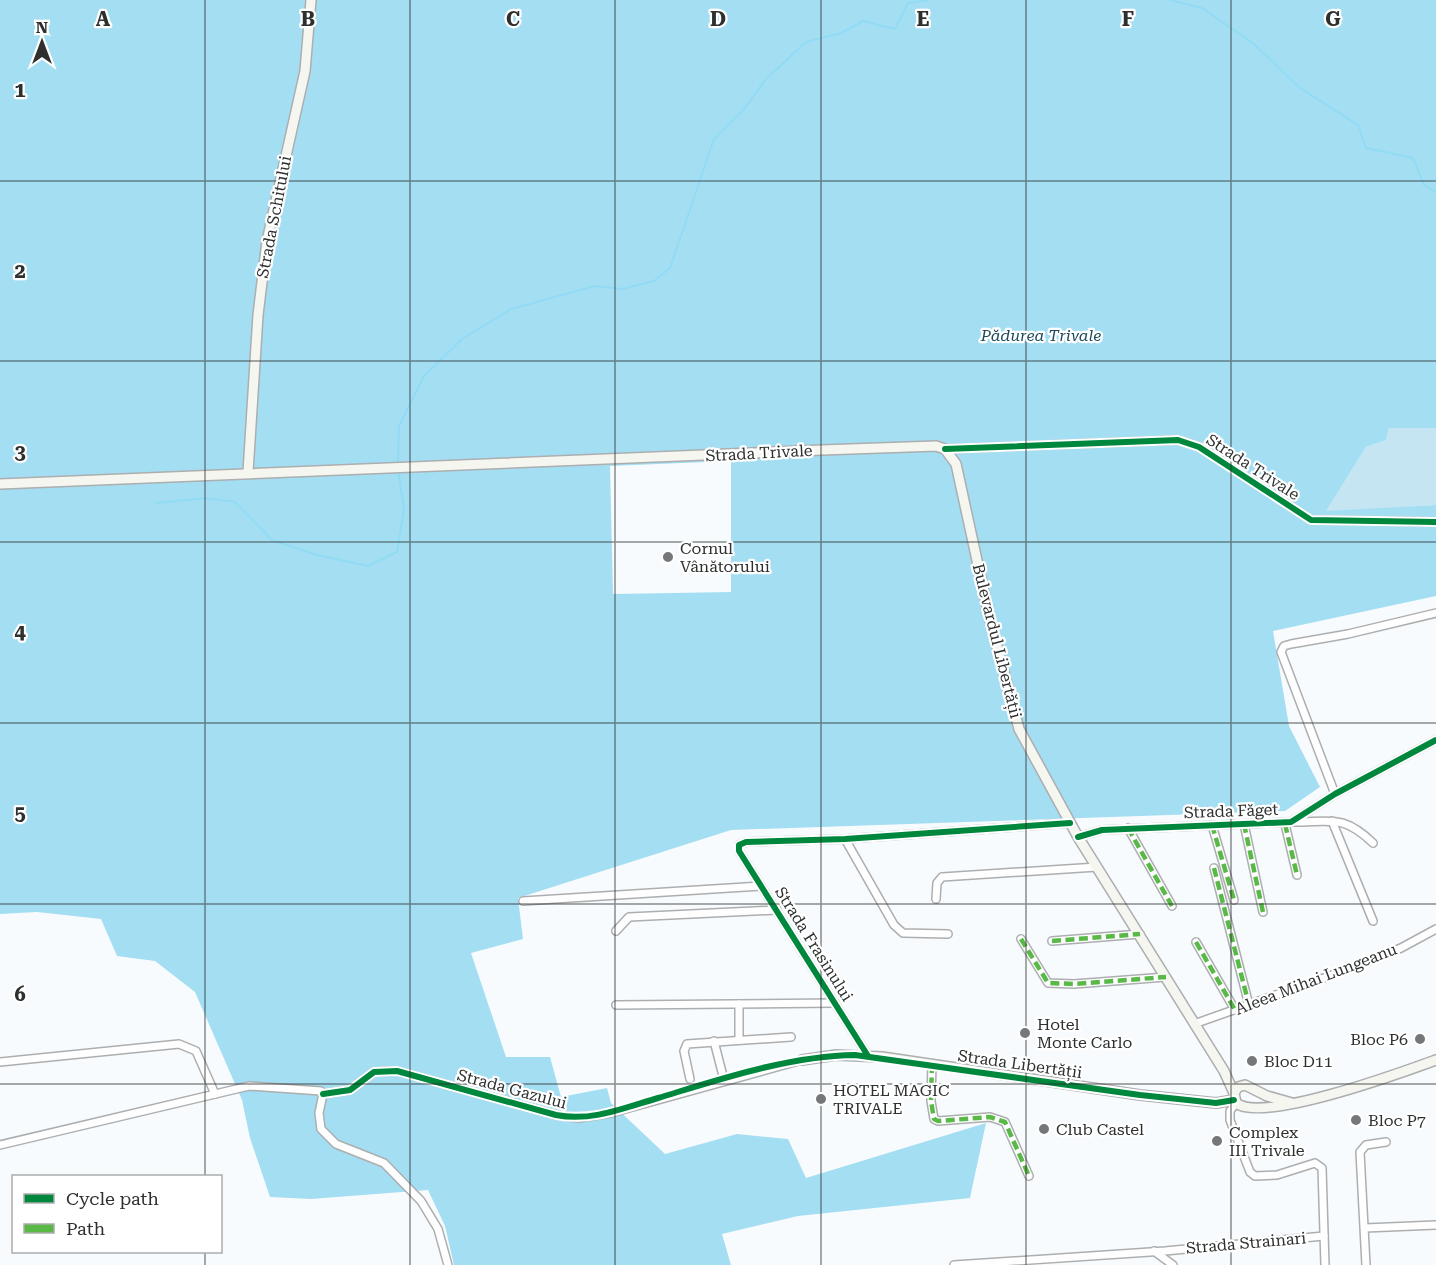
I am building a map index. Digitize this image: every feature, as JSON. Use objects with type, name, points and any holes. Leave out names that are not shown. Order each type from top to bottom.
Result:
[{"type":"main road","name":"Strada Schitului","points":[[248,472],[258,315],[267,241],[305,71],[311,0]]},
{"type":"main road","name":"Strada Trivale","points":[[0,484],[248,472],[936,446],[945,449]]},
{"type":"main road","name":"Bulevardul Libertății","points":[[945,449],[956,464],[990,620],[1019,729],[1070,824],[1224,1071],[1235,1099]]},
{"type":"main road","name":"Strada Libertății","points":[[802,1060],[836,1055],[868,1056],[1140,1095],[1216,1103],[1235,1099]]},
{"type":"main road","points":[[1292,1104],[1254,1091],[1245,1085],[1238,1088],[1235,1099],[1242,1107],[1292,1104],[1340,1093],[1436,1060]]},
{"type":"main road","name":"Bulevardul Libertății","points":[[1224,1071],[1245,1085]]},
{"type":"main road","points":[[1250,1106],[1256,1098],[1254,1091]]},
{"type":"street","name":"Strada Trivale","points":[[945,449],[1178,440],[1199,447],[1311,520],[1436,522]]},
{"type":"street","points":[[1335,794],[1281,651],[1284,646],[1291,644],[1348,634],[1436,613]]},
{"type":"street","name":"Strada Făget","points":[[1078,837],[1102,830],[1128,828],[1288,823],[1335,794],[1436,740]]},
{"type":"street","points":[[1332,821],[1373,921]]},
{"type":"street","points":[[1297,875],[1288,823],[1332,821],[1349,824],[1373,843]]},
{"type":"street","points":[[948,934],[903,933],[894,925],[845,839],[1070,824]]},
{"type":"street","points":[[1244,824],[1263,912]]},
{"type":"street","points":[[1212,825],[1234,900]]},
{"type":"street","points":[[1128,828],[1173,906]]},
{"type":"street","name":"Strada Frasinului","points":[[845,839],[746,842],[739,845],[739,851],[868,1056]]},
{"type":"street","points":[[936,899],[938,878],[942,877],[1096,867]]},
{"type":"street","points":[[1214,868],[1249,1005]]},
{"type":"street","points":[[524,901],[761,886]]},
{"type":"street","points":[[616,931],[629,917],[777,910]]},
{"type":"street","name":"Aleea Mihai Lungeanu","points":[[1194,1024],[1390,952],[1436,929]]},
{"type":"street","points":[[1052,941],[1140,934]]},
{"type":"street","points":[[1021,939],[1048,983],[1074,984],[1166,977]]},
{"type":"street","points":[[1196,942],[1234,1010]]},
{"type":"street","points":[[616,1005],[835,1002]]},
{"type":"street","points":[[739,1004],[739,1040]]},
{"type":"street","points":[[690,1079],[685,1047],[693,1042],[790,1037]]},
{"type":"street","points":[[714,1041],[724,1080]]},
{"type":"street","points":[[0,1062],[178,1044],[196,1051],[215,1094]]},
{"type":"street","name":"Strada Gazului","points":[[323,1094],[343,1092],[374,1072],[391,1071],[556,1115],[579,1119],[611,1113],[802,1060]]},
{"type":"street","points":[[932,1064],[931,1101],[934,1119],[938,1121],[990,1117],[1005,1122],[1029,1176]]},
{"type":"street","points":[[0,1145],[262,1085],[321,1091],[323,1094],[319,1113],[321,1130],[336,1144],[384,1163],[422,1202],[438,1229],[448,1265]]},
{"type":"street","points":[[1235,1099],[1230,1111],[1230,1120],[1250,1172],[1254,1176],[1264,1178],[1319,1164],[1322,1168],[1325,1265]]},
{"type":"street","points":[[1366,1265],[1360,1152],[1366,1145],[1386,1142]]},
{"type":"street","points":[[1365,1228],[1436,1226]]},
{"type":"street","name":"Strada Strainari","points":[[954,1265],[1324,1236]]},
{"type":"street","points":[[1154,1251],[1173,1265]]},
{"type":"shaded area","points":[[1389,428],[1436,428],[1436,505],[1325,512],[1366,447],[1386,440]]},
{"type":"green space","name":"Pădurea Trivale","points":[[0,0],[1436,0],[1436,428],[1389,428],[1386,440],[1366,447],[1326,511],[1436,505],[1436,596],[1273,631],[1289,726],[1320,787],[1285,811],[731,830],[518,898],[523,939],[471,953],[506,1057],[550,1057],[561,1097],[607,1088],[611,1103],[665,1154],[737,1134],[788,1139],[806,1178],[986,1123],[970,1198],[798,1216],[722,1234],[731,1265],[454,1265],[445,1226],[428,1190],[311,1199],[270,1197],[250,1138],[242,1100],[195,992],[155,961],[117,956],[101,919],[37,912],[0,914]],"holes":[[[731,461],[731,592],[613,594],[610,466]]]},
{"type":"waterway","points":[[398,464],[399,426],[424,376],[462,339],[511,309],[595,286],[622,289],[654,281],[670,268],[714,139],[744,109],[766,79],[806,42],[841,33],[863,21],[895,29],[908,3],[929,0]]},
{"type":"waterway","points":[[1170,0],[1202,8],[1254,44],[1300,88],[1358,125],[1366,148],[1413,158],[1424,185],[1436,192]]},
{"type":"waterway","points":[[156,503],[206,498],[235,502],[272,540],[317,555],[368,566],[397,552],[404,509],[398,470]]},
{"type":"marked path","points":[[1244,824],[1263,912]]},
{"type":"marked path","points":[[1285,824],[1297,875]]},
{"type":"marked path","points":[[1212,825],[1234,900]]},
{"type":"marked path","points":[[1128,828],[1172,906]]},
{"type":"marked path","points":[[1214,868],[1249,1005]]},
{"type":"marked path","points":[[1052,941],[1140,934]]},
{"type":"marked path","points":[[1021,939],[1048,983],[1074,984],[1166,977]]},
{"type":"marked path","points":[[1196,942],[1235,1010]]},
{"type":"marked path","points":[[932,1064],[931,1101],[934,1119],[938,1121],[990,1117],[1005,1122],[1029,1176]]},
{"type":"cycle path","points":[[945,449],[1178,440],[1199,447],[1311,520],[1436,522]]},
{"type":"cycle path","points":[[1078,837],[1102,830],[1291,822],[1335,794],[1436,740]]},
{"type":"cycle path","points":[[868,1056],[739,851],[739,845],[746,842],[845,839],[1070,823]]},
{"type":"cycle path","points":[[323,1094],[350,1090],[374,1072],[397,1071],[556,1115],[582,1117],[620,1110],[731,1076],[780,1064],[805,1059],[855,1055],[1140,1095],[1216,1103],[1234,1100]]},
{"type":"place","name":"Cornul Vânătorului","points":[[668,557]]},
{"type":"place","name":"Hotel Monte Carlo","points":[[1025,1033]]},
{"type":"place","name":"Bloc P6","points":[[1420,1039]]},
{"type":"place","name":"Bloc D11","points":[[1252,1061]]},
{"type":"place","name":"HOTEL MAGIC TRIVALE","points":[[821,1099]]},
{"type":"place","name":"Bloc P7","points":[[1356,1120]]},
{"type":"place","name":"Club Castel","points":[[1044,1129]]},
{"type":"place","name":"Complex III Trivale","points":[[1217,1141]]}]
